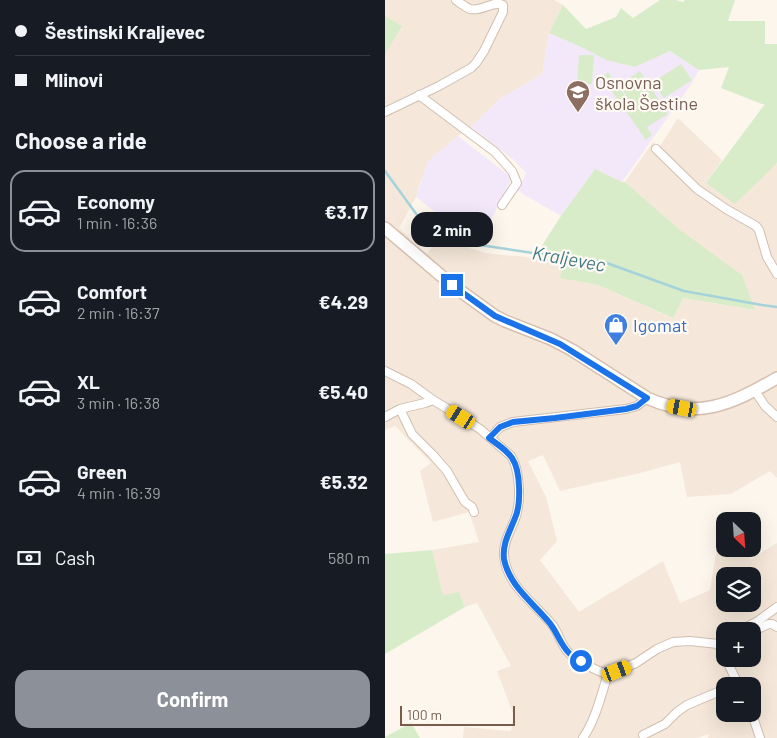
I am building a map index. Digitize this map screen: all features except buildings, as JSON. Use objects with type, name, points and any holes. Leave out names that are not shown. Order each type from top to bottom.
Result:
[{"type":"main road","points":[[385,228],[482,308],[505,321],[551,339],[572,350],[647,398],[667,406],[695,409],[717,407],[755,391],[777,378]]},
{"type":"street","points":[[385,112],[445,83],[471,68],[484,51],[503,9],[503,5],[499,1],[491,2],[478,9],[474,9],[465,7],[456,0]]},
{"type":"street","points":[[419,95],[495,152],[512,171],[517,183],[502,205]]},
{"type":"street","points":[[656,149],[697,189],[726,209],[756,226],[767,257],[777,274]]},
{"type":"street","points":[[385,371],[411,384],[469,422],[511,456],[517,475],[519,493],[517,514],[507,537],[504,553],[505,559],[511,577],[519,590],[552,626],[569,653],[596,670],[608,674],[636,663],[657,649],[673,642],[690,641],[716,644]]},
{"type":"street","points":[[755,391],[765,406],[777,417]]},
{"type":"street","points":[[489,438],[500,427],[513,422],[626,409],[637,406],[647,398]]},
{"type":"street","points":[[385,417],[400,409],[433,400]]},
{"type":"street","points":[[400,409],[412,434],[447,471],[465,502],[475,512]]},
{"type":"street","points":[[756,622],[775,611]]},
{"type":"street","points":[[761,628],[769,624],[777,627]]},
{"type":"street","points":[[583,738],[594,716],[608,674]]},
{"type":"street","points":[[643,735],[665,724],[687,704],[716,693]]},
{"type":"street","points":[[755,722],[760,738]]},
{"type":"shaded area","points":[[385,0],[554,0],[563,5],[549,33],[542,74],[500,99],[471,127],[458,136],[421,180],[416,197],[399,228],[427,254],[439,238],[485,253],[527,257],[564,265],[561,278],[598,285],[672,318],[683,298],[754,310],[680,230],[625,182],[653,142],[660,146],[678,118],[722,160],[706,183],[735,203],[777,163],[777,478],[770,471],[731,494],[687,497],[680,462],[560,491],[543,455],[528,461],[546,497],[557,541],[540,560],[579,612],[663,561],[680,603],[710,590],[716,554],[716,558],[761,558],[761,553],[777,543],[777,738],[708,738],[709,734],[697,738],[463,738],[464,727],[511,731],[514,716],[497,671],[511,666],[477,603],[465,607],[459,592],[443,596],[432,550],[479,542],[469,512],[433,522],[420,471],[431,463],[395,426],[385,430]]},
{"type":"shaded area","name":"Osnovna škola Šestine","points":[[549,33],[606,60],[635,67],[670,51],[699,70],[692,83],[622,182],[595,169],[561,216],[518,191],[526,173],[514,160],[471,127],[500,99],[542,74]]},
{"type":"shaded area","points":[[458,136],[512,178],[483,236],[447,221],[416,197],[428,161]]},
{"type":"green space","points":[[660,0],[683,2],[685,0],[735,0],[728,21],[765,21],[765,44],[777,44],[777,163],[735,204],[706,183],[765,104],[721,88],[729,67],[699,70],[670,51],[635,67],[606,60],[549,33],[563,5],[586,29],[616,17],[621,8],[633,18]]},
{"type":"green space","points":[[385,16],[402,26],[385,54]]},
{"type":"green space","points":[[579,55],[594,55],[592,84],[577,84]]},
{"type":"green space","points":[[681,64],[692,80],[664,98],[653,82]]},
{"type":"green space","points":[[640,71],[668,114],[647,127],[652,135],[646,140],[602,77],[608,72],[641,119],[619,85]]},
{"type":"green space","points":[[595,169],[625,182],[680,230],[742,275],[755,310],[683,298],[673,318],[598,285],[560,278],[563,265],[534,258]]},
{"type":"green space","points":[[432,550],[443,595],[459,592],[465,607],[385,654],[385,554]]},
{"type":"green space","points":[[411,723],[420,738],[385,738],[385,737]]},
{"type":"waterway","name":"Kraljevec","points":[[385,171],[417,215],[465,241],[480,245],[604,262],[684,291],[777,307]]},
{"type":"place","name":"Osnovna škola Šestine","points":[[578,113]]},
{"type":"place","name":"Igomat","points":[[616,346]]},
{"type":"route","points":[[452,285],[495,316],[551,339],[572,350],[647,398],[637,406],[616,411],[513,422],[500,427],[489,438],[511,456],[516,468],[519,493],[517,514],[507,537],[504,553],[511,577],[519,590],[556,631],[569,653],[581,661]]}]
